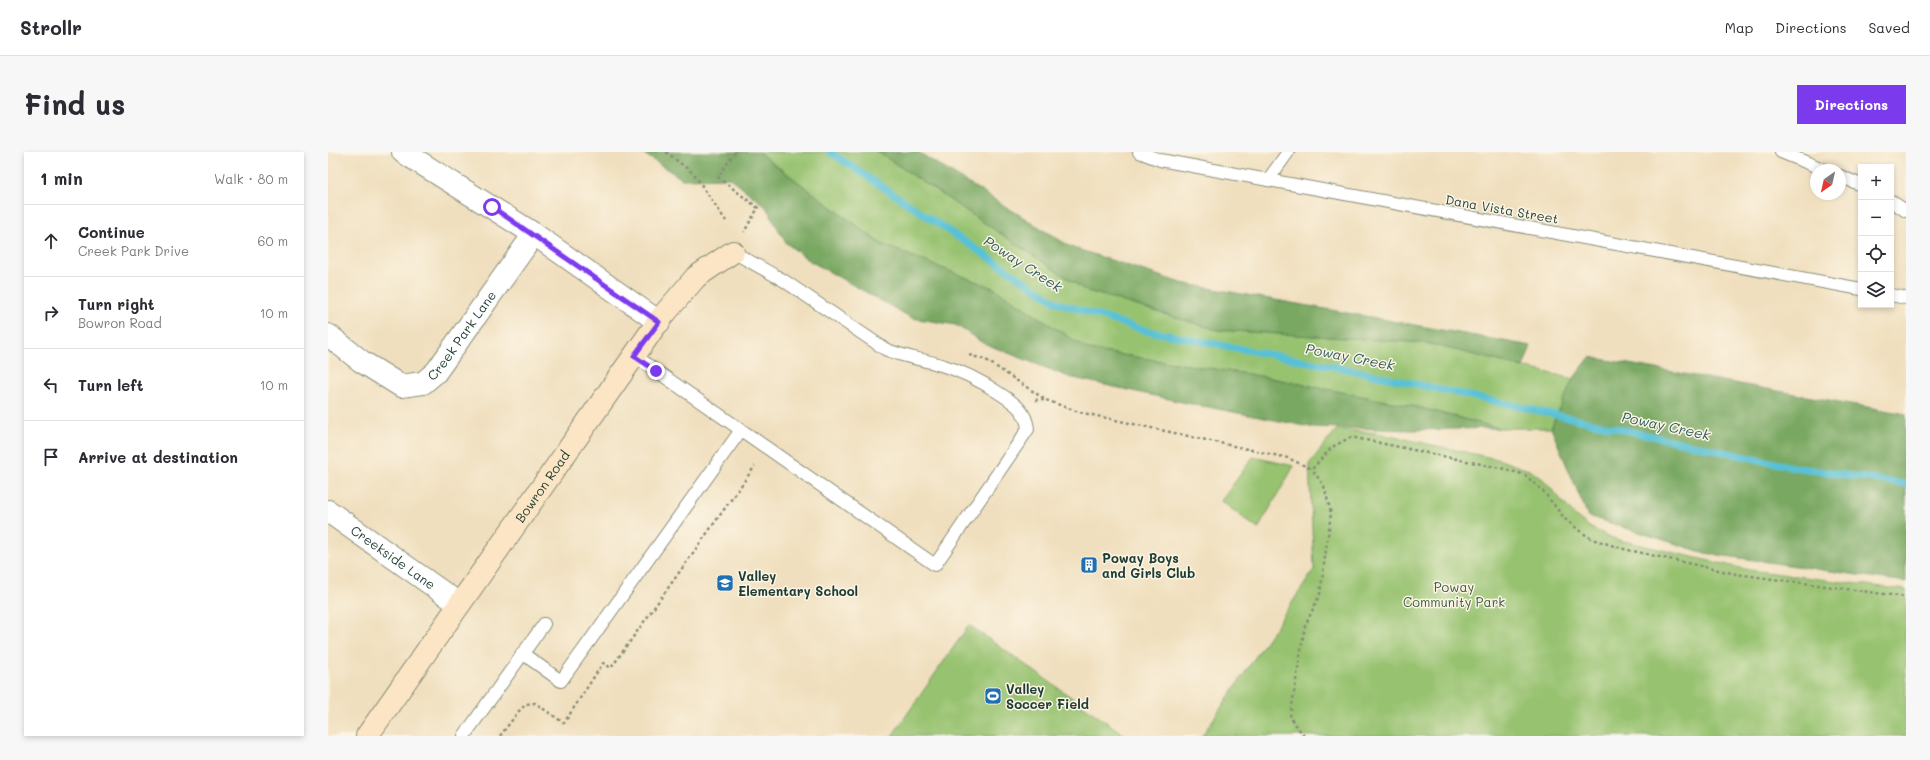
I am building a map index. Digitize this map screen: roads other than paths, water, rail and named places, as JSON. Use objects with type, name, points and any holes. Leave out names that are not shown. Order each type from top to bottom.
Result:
[{"type":"street","points":[[403,152],[534,234],[659,322]]},
{"type":"street","name":"Creek Park Lane","points":[[328,334],[361,361],[401,386],[422,383],[436,372],[534,234]]},
{"type":"street","name":"Bowron Road","points":[[367,736],[659,322],[696,277],[733,252]]},
{"type":"street","name":"Creekside Lane","points":[[328,511],[459,604]]},
{"type":"lane","name":"Dana Vista Street","points":[[1139,152],[1160,160],[1858,288]]},
{"type":"lane","points":[[1268,180],[1288,152]]},
{"type":"lane","points":[[1781,152],[1810,164]]},
{"type":"lane","points":[[1846,179],[1858,184]]},
{"type":"lane","points":[[1894,203],[1906,211]]},
{"type":"lane","points":[[634,356],[935,565],[1028,429],[1024,412],[1017,405],[977,379],[941,365],[903,356],[884,349],[783,280],[733,252]]},
{"type":"lane","points":[[1894,296],[1906,298]]},
{"type":"lane","points":[[522,653],[561,681],[723,458],[741,430]]},
{"type":"lane","points":[[464,736],[544,624]]},
{"type":"waterway","name":"Poway Creek","points":[[830,152],[1056,302],[1143,330],[1361,372],[1793,467],[1906,484]]},
{"type":"place","name":"Poway Boys and Girls Club","points":[[1089,565]]},
{"type":"place","name":"Valley Elementary School","points":[[725,583]]},
{"type":"place","name":"Valley Soccer Field","points":[[993,696]]},
{"type":"park label","name":"Poway Community Park","points":[[1454,594]]}]
